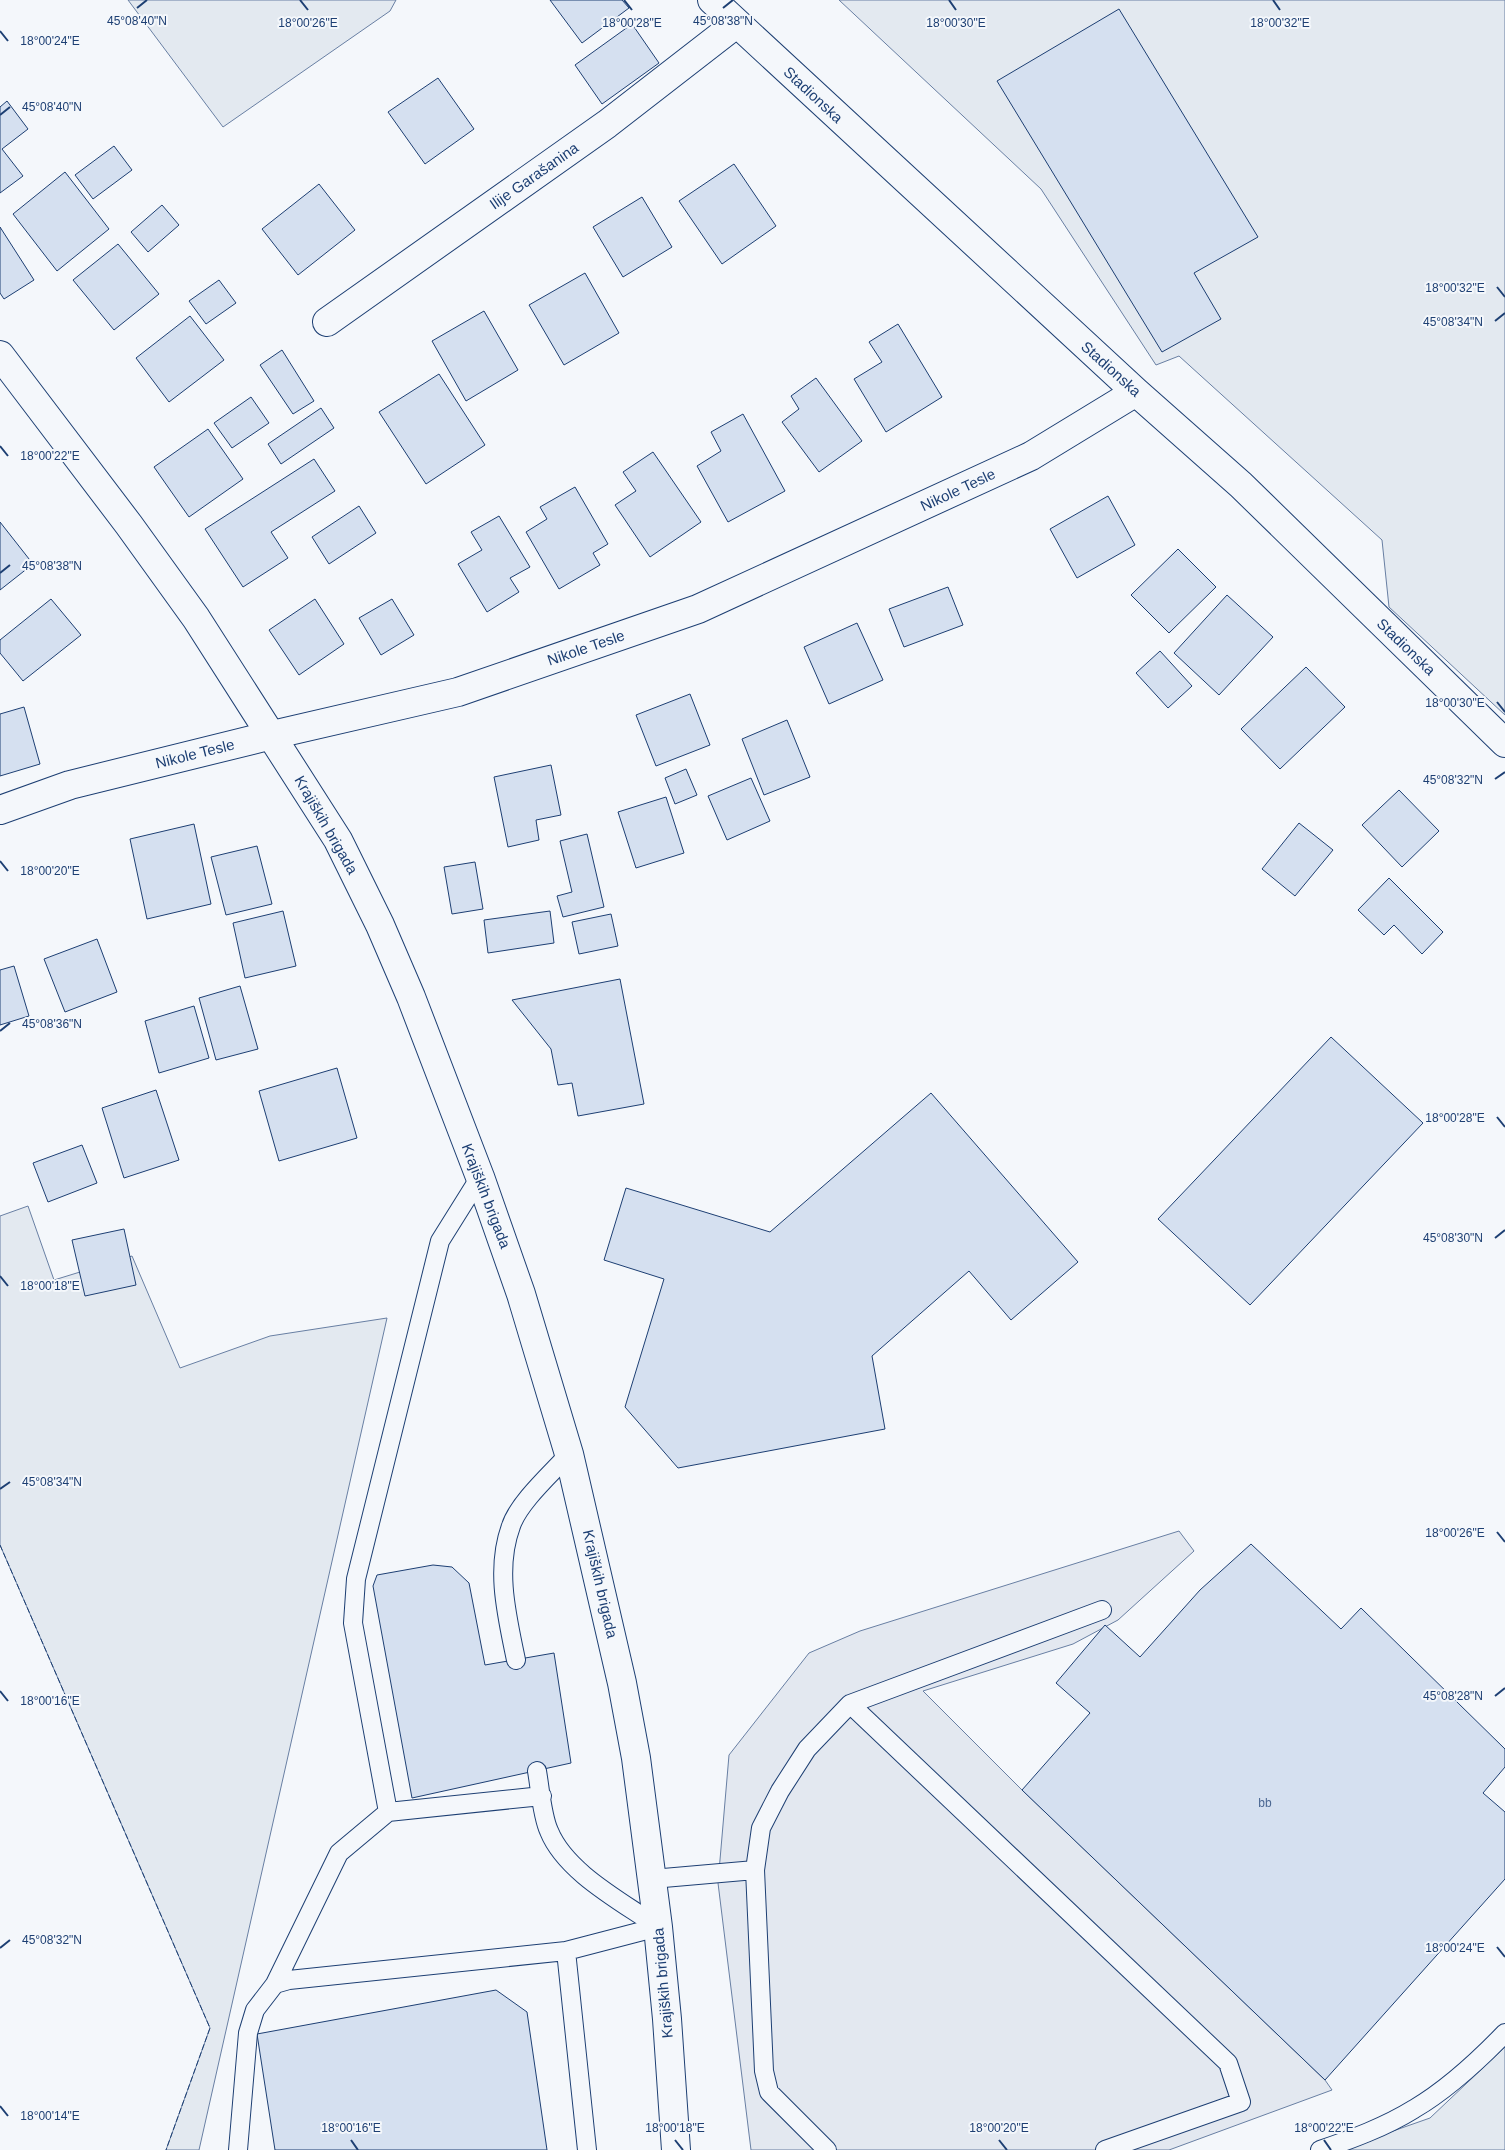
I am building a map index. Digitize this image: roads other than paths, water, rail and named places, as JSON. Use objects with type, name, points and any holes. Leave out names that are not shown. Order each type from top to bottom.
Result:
[{"type":"street","name":"Stadionska","points":[[712,0],[1136,392],[1241,485],[1505,743]]},
{"type":"street","name":"Ilije Garašanina","points":[[327,322],[607,124],[736,24]]},
{"type":"street","name":"Krajiških brigada","points":[[0,355],[129,525],[190,610],[338,840],[380,925],[411,997],[480,1177],[521,1294],[569,1454],[603,1593],[622,1683],[636,1758],[658,1927],[668,2019],[676,2150]]},
{"type":"street","name":"Nikole Tesle","points":[[0,810],[70,785],[272,735],[458,692],[698,609],[1031,456],[1136,392]]},
{"type":"lane","points":[[388,1812],[353,1623],[356,1579],[440,1241],[480,1177]]},
{"type":"lane","points":[[516,1660],[504,1600],[503,1558],[511,1524],[531,1495],[569,1454]]},
{"type":"lane","points":[[827,2150],[769,2092],[764,2071],[755,1870],[761,1828],[780,1791],[807,1749],[850,1704],[1102,1610]]},
{"type":"lane","points":[[850,1704],[1228,2063],[1241,2102],[1105,2150]]},
{"type":"lane","points":[[537,1771],[548,1831],[564,1856],[589,1879],[658,1927]]},
{"type":"lane","points":[[238,2150],[248,2033],[255,2010],[275,1984],[339,1853],[388,1812],[542,1796]]},
{"type":"lane","points":[[652,1879],[755,1870]]},
{"type":"lane","points":[[275,1984],[289,1980],[566,1951],[658,1927]]},
{"type":"lane","points":[[566,1951],[587,2150]]},
{"type":"lane","points":[[1320,2150],[1389,2123],[1415,2109],[1444,2088],[1505,2033]]}]
